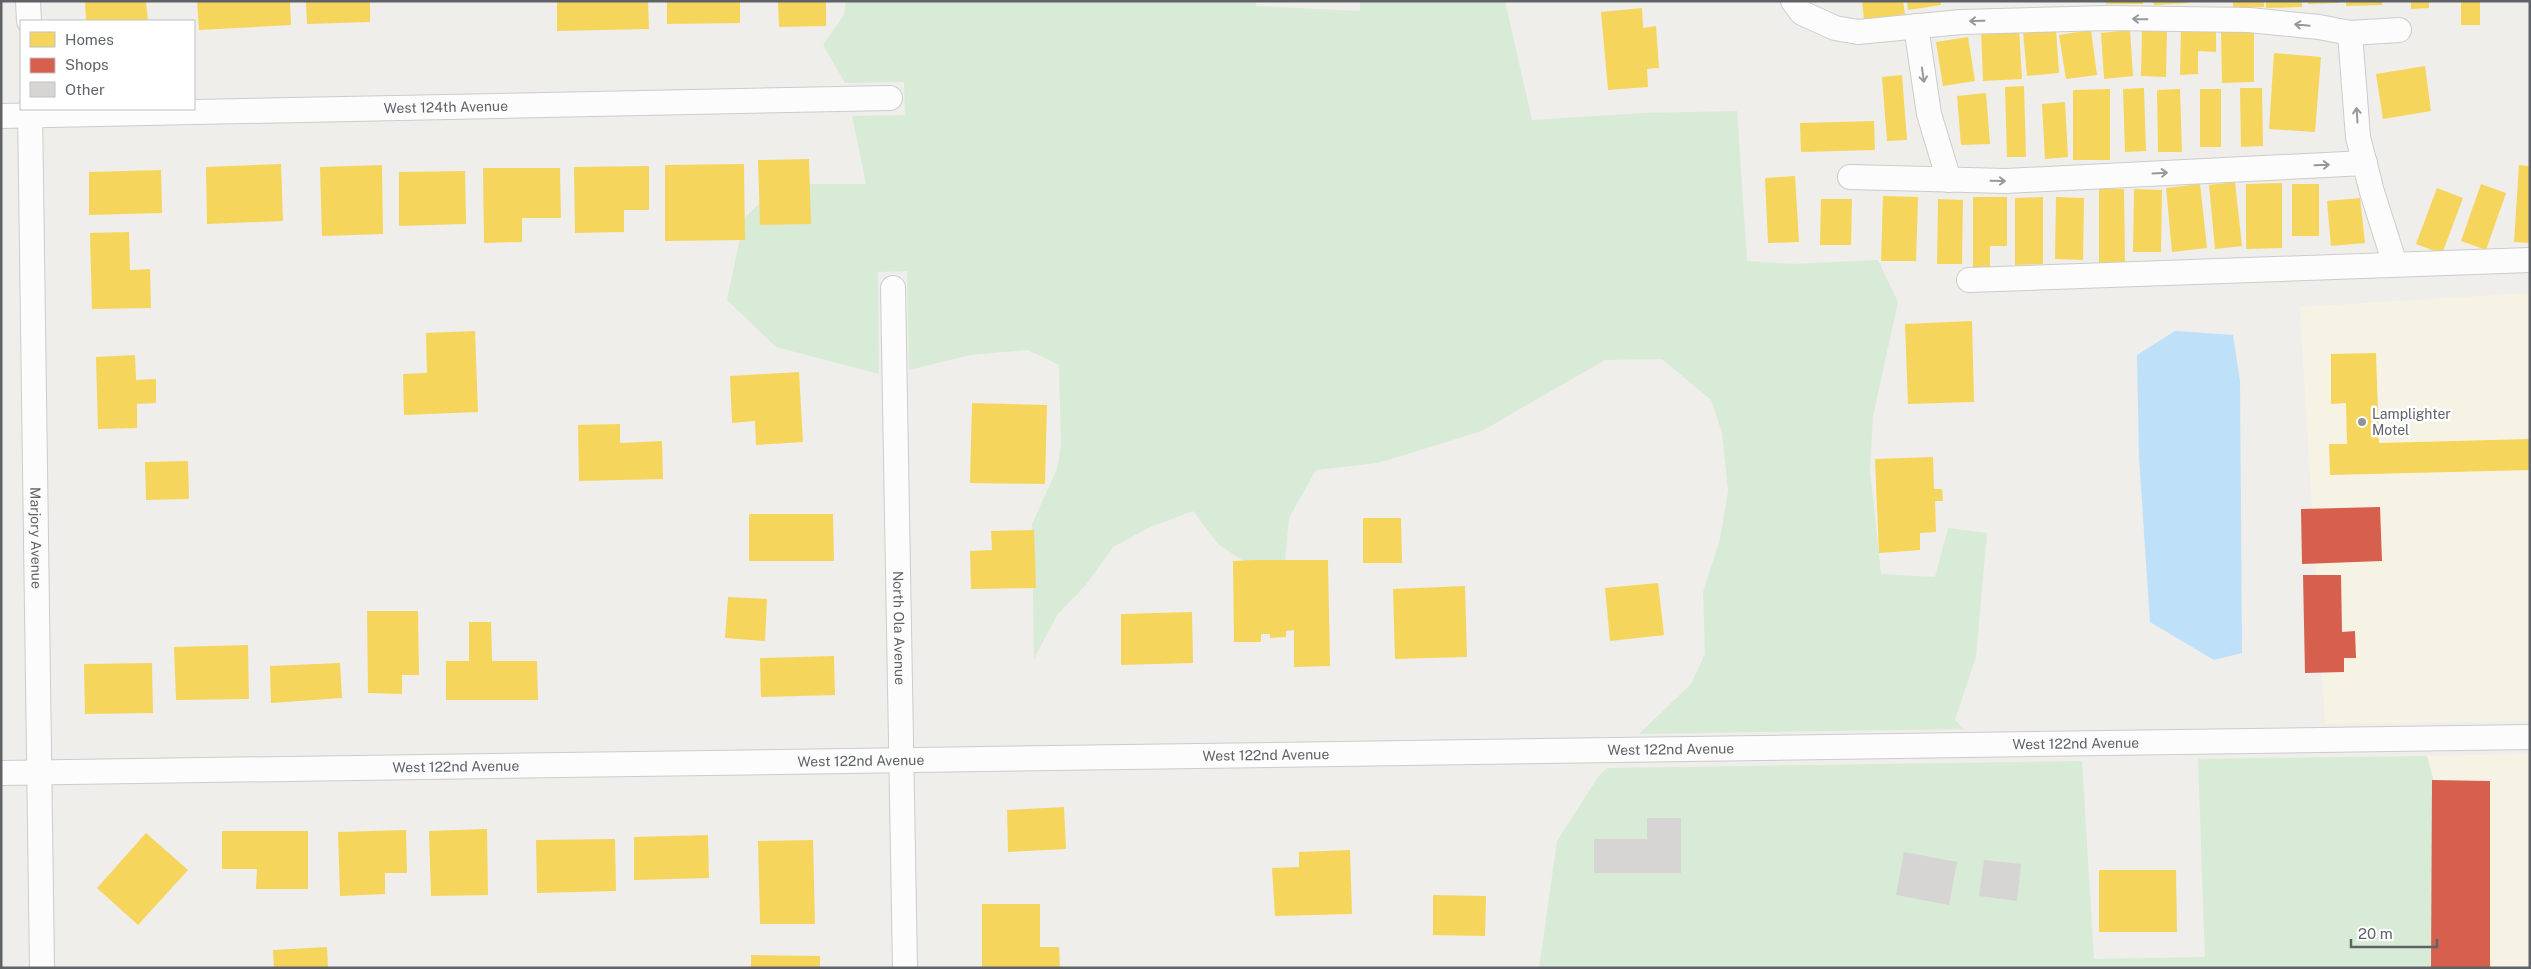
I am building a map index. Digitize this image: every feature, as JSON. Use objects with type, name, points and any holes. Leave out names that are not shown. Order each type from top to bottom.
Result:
[{"type":"street","points":[[28,1],[28,20]]},
{"type":"street","points":[[1793,1],[1802,14],[1835,28],[1858,32],[1961,22],[2108,18],[2249,20],[2319,27],[2350,33],[2399,30]]},
{"type":"street","points":[[1916,26],[1929,114],[1949,180]]},
{"type":"street","points":[[2350,33],[2358,137],[2372,192],[2395,264]]},
{"type":"street","name":"West 124th Avenue","points":[[195,109],[890,98]]},
{"type":"street","name":"West 124th Avenue","points":[[1,116],[30,112],[153,110]]},
{"type":"street","name":"Marjory Avenue","points":[[30,112],[42,968]]},
{"type":"street","points":[[1850,177],[2006,181],[2365,163]]},
{"type":"street","points":[[1969,280],[2530,260]]},
{"type":"street","name":"North Ola Avenue","points":[[893,288],[905,968]]},
{"type":"street","name":"West 122nd Avenue","points":[[1,773],[900,762],[2530,737]]},
{"type":"shaded area","points":[[2530,293],[2530,721],[2325,724],[2300,307]]},
{"type":"shaded area","points":[[2530,754],[2530,968],[2444,968],[2450,845],[2427,756]]},
{"type":"green space","points":[[846,1],[1256,1],[1256,6],[1360,11],[1360,1],[1505,1],[1532,120],[1644,113],[1737,111],[1747,261],[1793,264],[1878,260],[1898,302],[1873,416],[1870,469],[1881,574],[1935,577],[1948,528],[1987,533],[1976,657],[1955,720],[1964,729],[1639,734],[1691,684],[1705,654],[1703,592],[1720,539],[1728,491],[1722,433],[1711,400],[1662,359],[1605,360],[1482,431],[1378,463],[1316,470],[1289,518],[1285,562],[1266,576],[1218,544],[1193,511],[1150,527],[1113,547],[1085,586],[1057,615],[1034,659],[1032,524],[1057,469],[1061,445],[1059,365],[1028,350],[970,355],[909,370],[907,271],[878,272],[879,374],[776,347],[727,300],[744,218],[781,184],[866,184],[852,116],[905,115],[904,82],[845,83],[823,45],[844,15]]},
{"type":"green space","points":[[2427,756],[2451,845],[2444,968],[1539,968],[1557,841],[1598,777],[1607,768],[2082,761],[2094,959],[2205,957],[2198,759]]},
{"type":"water","points":[[2175,331],[2233,335],[2240,381],[2242,653],[2214,660],[2150,622],[2139,457],[2137,355]]},
{"type":"building: Homes","points":[[85,1],[146,2],[148,20],[86,20]]},
{"type":"building: Homes","points":[[197,1],[290,1],[291,25],[199,30]]},
{"type":"building: Homes","points":[[306,1],[370,1],[370,22],[307,24]]},
{"type":"building: Homes","points":[[557,1],[648,1],[649,29],[557,31]]},
{"type":"building: Homes","points":[[667,1],[740,1],[740,23],[667,24]]},
{"type":"building: Homes","points":[[778,1],[826,1],[826,26],[779,27]]},
{"type":"building: Homes","points":[[1862,1],[1903,1],[1905,14],[1864,20]]},
{"type":"building: Homes","points":[[1907,1],[1941,1],[1941,5],[1908,10]]},
{"type":"building: Homes","points":[[2106,1],[2143,1],[2143,4],[2106,4]]},
{"type":"building: Homes","points":[[2153,1],[2188,1],[2188,3],[2154,5]]},
{"type":"building: Homes","points":[[2233,1],[2264,1],[2264,7],[2233,8]]},
{"type":"building: Homes","points":[[2266,1],[2302,1],[2302,7],[2266,8]]},
{"type":"building: Homes","points":[[2308,1],[2339,1],[2339,3],[2308,4]]},
{"type":"building: Homes","points":[[2346,1],[2382,1],[2382,5],[2346,6]]},
{"type":"building: Homes","points":[[2411,1],[2429,1],[2429,8],[2411,9]]},
{"type":"building: Homes","points":[[2461,1],[2480,1],[2480,25],[2461,25]]},
{"type":"building: Homes","points":[[1642,8],[1643,28],[1656,26],[1659,68],[1647,69],[1648,87],[1608,90],[1601,12]]},
{"type":"building: Homes","points":[[2019,28],[2022,79],[1983,81],[1981,30]]},
{"type":"building: Homes","points":[[2181,28],[2216,29],[2216,52],[2198,51],[2198,74],[2180,75]]},
{"type":"building: Homes","points":[[2056,29],[2059,73],[2027,76],[2023,32]]},
{"type":"building: Homes","points":[[2142,29],[2167,30],[2166,77],[2141,76]]},
{"type":"building: Homes","points":[[2254,29],[2254,82],[2222,83],[2221,30]]},
{"type":"building: Homes","points":[[2091,30],[2097,75],[2066,79],[2059,35]]},
{"type":"building: Homes","points":[[2130,30],[2133,76],[2104,79],[2101,33]]},
{"type":"building: Homes","points":[[1968,37],[1975,81],[1943,86],[1936,42]]},
{"type":"building: Homes","points":[[2274,53],[2321,57],[2315,132],[2269,129]]},
{"type":"building: Homes","points":[[2425,66],[2431,111],[2383,119],[2376,74]]},
{"type":"building: Homes","points":[[1902,75],[1907,140],[1887,141],[1882,77]]},
{"type":"building: Homes","points":[[2024,86],[2026,157],[2007,157],[2005,87]]},
{"type":"building: Homes","points":[[2144,88],[2146,151],[2125,152],[2123,89]]},
{"type":"building: Homes","points":[[2240,88],[2262,88],[2263,146],[2241,147]]},
{"type":"building: Homes","points":[[2110,89],[2110,160],[2073,160],[2073,90]]},
{"type":"building: Homes","points":[[2180,89],[2182,152],[2158,152],[2157,90]]},
{"type":"building: Homes","points":[[2200,89],[2221,89],[2221,147],[2200,147]]},
{"type":"building: Homes","points":[[1986,93],[1990,144],[1961,145],[1957,96]]},
{"type":"building: Homes","points":[[2065,102],[2068,157],[2045,159],[2042,104]]},
{"type":"building: Homes","points":[[1874,121],[1875,150],[1801,152],[1800,123]]},
{"type":"building: Homes","points":[[809,159],[811,224],[760,225],[758,160]]},
{"type":"building: Homes","points":[[281,164],[283,221],[207,224],[206,167]]},
{"type":"building: Homes","points":[[744,164],[745,240],[665,241],[665,165]]},
{"type":"building: Homes","points":[[382,165],[383,234],[322,236],[320,167]]},
{"type":"building: Homes","points":[[2519,165],[2530,166],[2530,243],[2514,242]]},
{"type":"building: Homes","points":[[649,166],[649,210],[624,210],[624,232],[575,233],[574,167]]},
{"type":"building: Homes","points":[[483,168],[560,168],[561,218],[522,218],[522,242],[484,243]]},
{"type":"building: Homes","points":[[161,170],[162,213],[89,215],[89,172]]},
{"type":"building: Homes","points":[[465,171],[466,224],[399,226],[399,172]]},
{"type":"building: Homes","points":[[1795,176],[1799,242],[1768,243],[1765,178]]},
{"type":"building: Homes","points":[[2235,182],[2242,246],[2215,249],[2209,185]]},
{"type":"building: Homes","points":[[2282,183],[2282,248],[2246,249],[2246,184]]},
{"type":"building: Homes","points":[[2200,184],[2207,248],[2172,252],[2166,188]]},
{"type":"building: Homes","points":[[2292,184],[2319,184],[2319,236],[2292,236]]},
{"type":"building: Homes","points":[[2481,184],[2506,193],[2486,250],[2461,241]]},
{"type":"building: Homes","points":[[2437,188],[2463,198],[2442,254],[2416,244]]},
{"type":"building: Homes","points":[[2099,189],[2124,189],[2125,264],[2099,264]]},
{"type":"building: Homes","points":[[2134,189],[2162,190],[2161,252],[2133,252]]},
{"type":"building: Homes","points":[[1883,196],[1918,197],[1916,261],[1881,261]]},
{"type":"building: Homes","points":[[1973,197],[2007,197],[2007,246],[1990,246],[1990,271],[1973,270]]},
{"type":"building: Homes","points":[[2043,197],[2043,264],[2015,265],[2015,198]]},
{"type":"building: Homes","points":[[2056,197],[2084,198],[2083,260],[2055,259]]},
{"type":"building: Homes","points":[[2360,198],[2365,243],[2331,246],[2327,201]]},
{"type":"building: Homes","points":[[1821,199],[1852,199],[1851,245],[1820,245]]},
{"type":"building: Homes","points":[[1938,199],[1963,200],[1962,264],[1937,264]]},
{"type":"building: Homes","points":[[129,232],[130,270],[150,269],[151,308],[92,309],[90,233]]},
{"type":"building: Homes","points":[[1972,321],[1974,402],[1908,404],[1905,324]]},
{"type":"building: Homes","points":[[475,331],[478,412],[404,415],[403,374],[427,373],[426,333]]},
{"type":"building: Homes","name":"Lamplighter Motel","points":[[2376,353],[2379,443],[2530,439],[2530,470],[2330,475],[2329,444],[2347,444],[2346,403],[2331,404],[2331,354]]},
{"type":"building: Homes","points":[[135,355],[136,380],[156,379],[156,403],[137,404],[137,428],[98,429],[96,357]]},
{"type":"building: Homes","points":[[799,372],[803,442],[756,445],[755,421],[732,423],[730,376]]},
{"type":"building: Homes","points":[[972,403],[1047,405],[1045,484],[970,483]]},
{"type":"building: Homes","points":[[620,424],[620,443],[662,441],[663,479],[579,481],[578,425]]},
{"type":"building: Homes","points":[[1933,457],[1934,489],[1942,489],[1943,501],[1935,501],[1936,532],[1920,533],[1920,550],[1879,553],[1875,459]]},
{"type":"building: Homes","points":[[188,461],[189,499],[146,500],[145,462]]},
{"type":"building: Homes","points":[[749,514],[833,514],[834,561],[749,561]]},
{"type":"building: Homes","points":[[1363,518],[1401,518],[1402,563],[1363,563]]},
{"type":"building: Homes","points":[[1034,530],[1036,588],[971,589],[970,551],[992,550],[991,531]]},
{"type":"building: Homes","points":[[1328,560],[1330,666],[1294,667],[1294,630],[1286,631],[1286,637],[1270,638],[1270,634],[1261,634],[1261,642],[1234,642],[1233,561]]},
{"type":"building: Homes","points":[[1658,583],[1664,635],[1610,641],[1605,588]]},
{"type":"building: Homes","points":[[1465,586],[1467,657],[1395,659],[1393,589]]},
{"type":"building: Homes","points":[[728,597],[767,599],[765,641],[725,638]]},
{"type":"building: Homes","points":[[367,611],[418,611],[419,675],[402,675],[402,694],[368,693]]},
{"type":"building: Homes","points":[[1192,612],[1193,663],[1121,665],[1121,614]]},
{"type":"building: Homes","points":[[469,622],[491,622],[492,661],[537,661],[538,700],[446,700],[446,661],[469,661]]},
{"type":"building: Homes","points":[[248,645],[249,699],[176,700],[174,647]]},
{"type":"building: Homes","points":[[834,656],[835,695],[761,697],[760,658]]},
{"type":"building: Homes","points":[[152,663],[153,713],[85,714],[84,664]]},
{"type":"building: Homes","points":[[340,663],[342,698],[271,703],[270,666]]},
{"type":"building: Homes","points":[[1064,807],[1066,849],[1008,852],[1007,810]]},
{"type":"building: Homes","points":[[487,829],[488,895],[431,896],[429,831]]},
{"type":"building: Homes","points":[[406,830],[407,873],[385,873],[385,894],[340,896],[338,832]]},
{"type":"building: Homes","points":[[222,831],[308,831],[308,889],[256,889],[257,869],[222,869]]},
{"type":"building: Homes","points":[[146,833],[188,870],[138,925],[97,888]]},
{"type":"building: Homes","points":[[708,835],[709,878],[634,880],[634,837]]},
{"type":"building: Homes","points":[[615,839],[616,891],[537,893],[536,840]]},
{"type":"building: Homes","points":[[813,840],[815,924],[760,924],[758,841]]},
{"type":"building: Homes","points":[[1350,850],[1352,914],[1275,916],[1272,868],[1299,867],[1299,852]]},
{"type":"building: Homes","points":[[2099,870],[2176,870],[2177,932],[2099,932]]},
{"type":"building: Homes","points":[[1433,895],[1486,896],[1485,936],[1433,935]]},
{"type":"building: Homes","points":[[982,904],[1040,904],[1040,947],[1059,947],[1060,968],[982,968]]},
{"type":"building: Homes","points":[[327,947],[328,968],[274,968],[273,950]]},
{"type":"building: Homes","points":[[751,955],[820,956],[820,968],[751,968]]},
{"type":"building: Shops","points":[[2380,507],[2382,561],[2302,564],[2301,509]]},
{"type":"building: Shops","points":[[2303,575],[2341,575],[2342,632],[2355,631],[2356,658],[2344,658],[2344,672],[2305,673]]},
{"type":"building: Shops","points":[[2432,780],[2490,781],[2490,968],[2431,968]]},
{"type":"building: Other","points":[[1647,818],[1681,818],[1681,873],[1594,873],[1594,839],[1647,839]]},
{"type":"building: Other","points":[[1904,852],[1957,862],[1949,905],[1896,895]]},
{"type":"building: Other","points":[[1984,860],[2021,864],[2017,901],[1979,896]]},
{"type":"place","name":"Lamplighter Motel","points":[[2362,422]]}]
